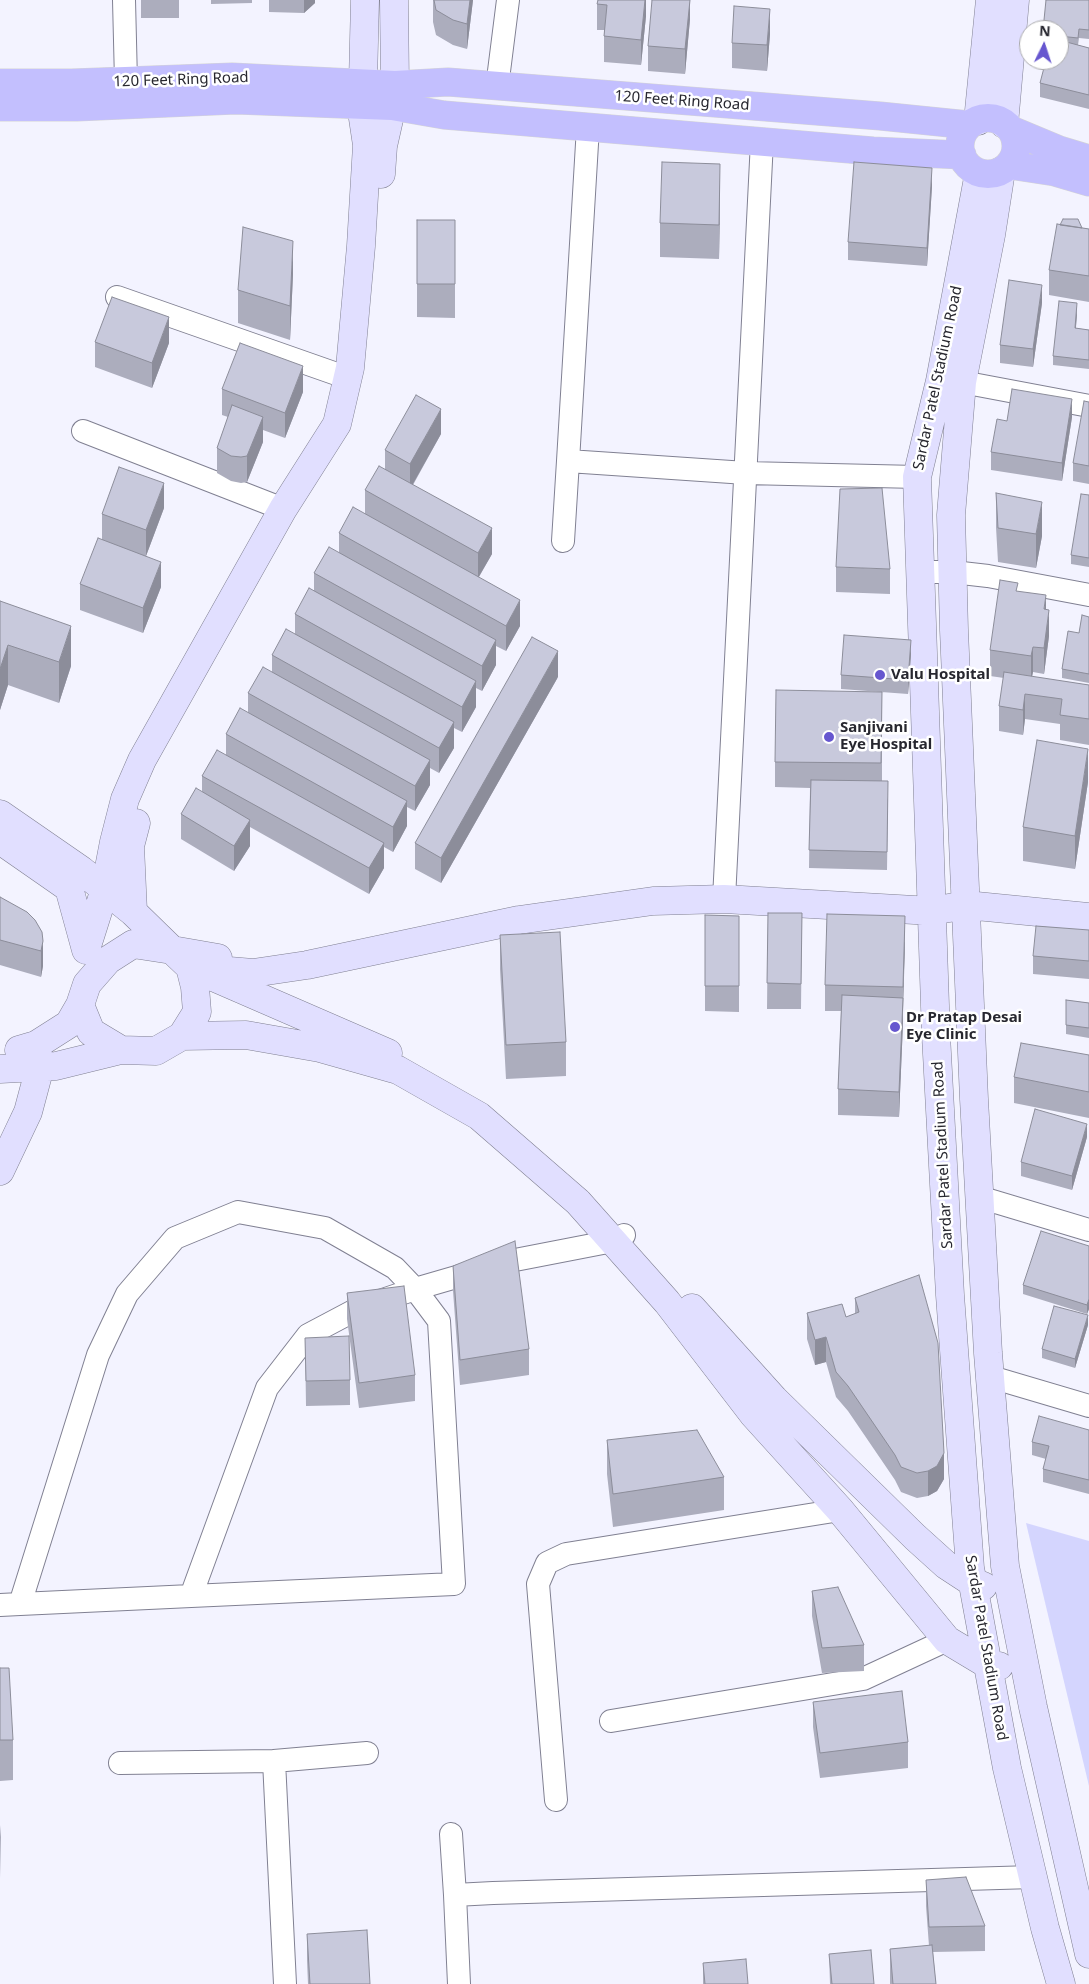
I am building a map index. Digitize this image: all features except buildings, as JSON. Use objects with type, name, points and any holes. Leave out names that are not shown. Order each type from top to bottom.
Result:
[{"type":"main road","name":"120 Feet Ring Road","points":[[0,83],[72,83],[232,76],[362,93]]},
{"type":"main road","name":"120 Feet Ring Road","points":[[394,96],[448,82],[974,123]]},
{"type":"main road","name":"120 Feet Ring Road","points":[[0,107],[77,107],[362,93]]},
{"type":"main road","points":[[362,93],[394,96],[444,115],[873,151],[987,166],[1055,172],[1089,182]]},
{"type":"main road","points":[[987,166],[961,139],[974,123],[991,119],[1059,150],[1089,159]]},
{"type":"main road","points":[[987,166],[1014,157],[1015,139],[1008,127]]},
{"type":"street","points":[[124,0],[126,81]]},
{"type":"street","points":[[121,1050],[91,1032],[84,994],[86,948],[105,890],[114,842],[126,799],[142,760],[283,508],[337,424],[348,378],[362,246],[367,145],[362,93],[364,0]]},
{"type":"street","points":[[133,912],[130,846],[140,804],[156,767],[306,504],[352,430],[366,371],[377,247],[383,146],[394,96],[394,0]]},
{"type":"street","points":[[497,87],[508,0]]},
{"type":"street","points":[[974,123],[990,0]]},
{"type":"street","points":[[1008,127],[1015,0]]},
{"type":"street","points":[[563,541],[588,127]]},
{"type":"street","points":[[724,899],[762,141]]},
{"type":"street","name":"Sardar Patel Stadium Road","points":[[987,166],[991,236],[951,381],[917,477],[922,572],[932,912],[950,1295],[972,1582],[1007,1768],[1061,1984]]},
{"type":"street","points":[[117,297],[348,378]]},
{"type":"street","points":[[951,381],[1089,406]]},
{"type":"street","name":"Sardar Patel Stadium Road","points":[[951,381],[953,572],[979,1197],[1005,1566],[1063,1844],[1089,1954]]},
{"type":"street","points":[[83,431],[283,508]]},
{"type":"street","points":[[568,461],[746,473],[917,477]]},
{"type":"street","points":[[922,572],[953,572],[988,576],[1089,595]]},
{"type":"street","points":[[0,814],[133,912],[181,958],[195,986],[197,1012],[182,1036],[156,1051],[121,1050],[56,1066],[38,1056],[0,1052]]},
{"type":"street","points":[[0,840],[69,888],[86,948]]},
{"type":"street","points":[[181,958],[307,965],[519,920],[653,901],[724,899],[932,912],[966,905],[1089,917]]},
{"type":"street","points":[[0,1069],[38,1056],[69,1024],[84,994],[108,960],[133,944],[181,958],[433,1072],[523,1131],[618,1238],[774,1399],[915,1537],[946,1565],[972,1582],[1011,1595]]},
{"type":"street","points":[[182,1036],[246,1035],[320,1048],[398,1070],[479,1116],[618,1238],[753,1414],[840,1510],[947,1640],[986,1664],[1026,1671]]},
{"type":"street","points":[[0,1171],[28,1112],[38,1056]]},
{"type":"street","points":[[979,1197],[1089,1230]]},
{"type":"street","points":[[238,1212],[325,1228],[395,1268],[415,1289],[440,1321],[454,1584],[10,1605],[98,1355],[127,1294],[174,1238],[238,1212]]},
{"type":"street","points":[[191,1596],[267,1388],[308,1335],[359,1308],[415,1289],[515,1260],[618,1238]]},
{"type":"street","points":[[991,1377],[1089,1406]]},
{"type":"street","points":[[556,1800],[538,1584],[547,1563],[566,1554],[840,1510]]},
{"type":"street","points":[[915,1537],[934,1540],[948,1539],[967,1530]]},
{"type":"street","points":[[611,1721],[863,1679],[947,1640]]},
{"type":"street","points":[[120,1764],[274,1761],[366,1753]]},
{"type":"street","points":[[274,1761],[284,1984]]},
{"type":"street","points":[[451,1834],[458,1984]]},
{"type":"street","points":[[454,1895],[1033,1877]]},
{"type":"shaded area","points":[[1026,1523],[1089,1541],[1089,1786]]},
{"type":"place","name":"Valu Hospital","points":[[880,675]]},
{"type":"place","name":"Sanjivani Eye Hospital","points":[[829,737]]},
{"type":"place","name":"Dr Pratap Desai Eye Clinic","points":[[895,1027]]}]
